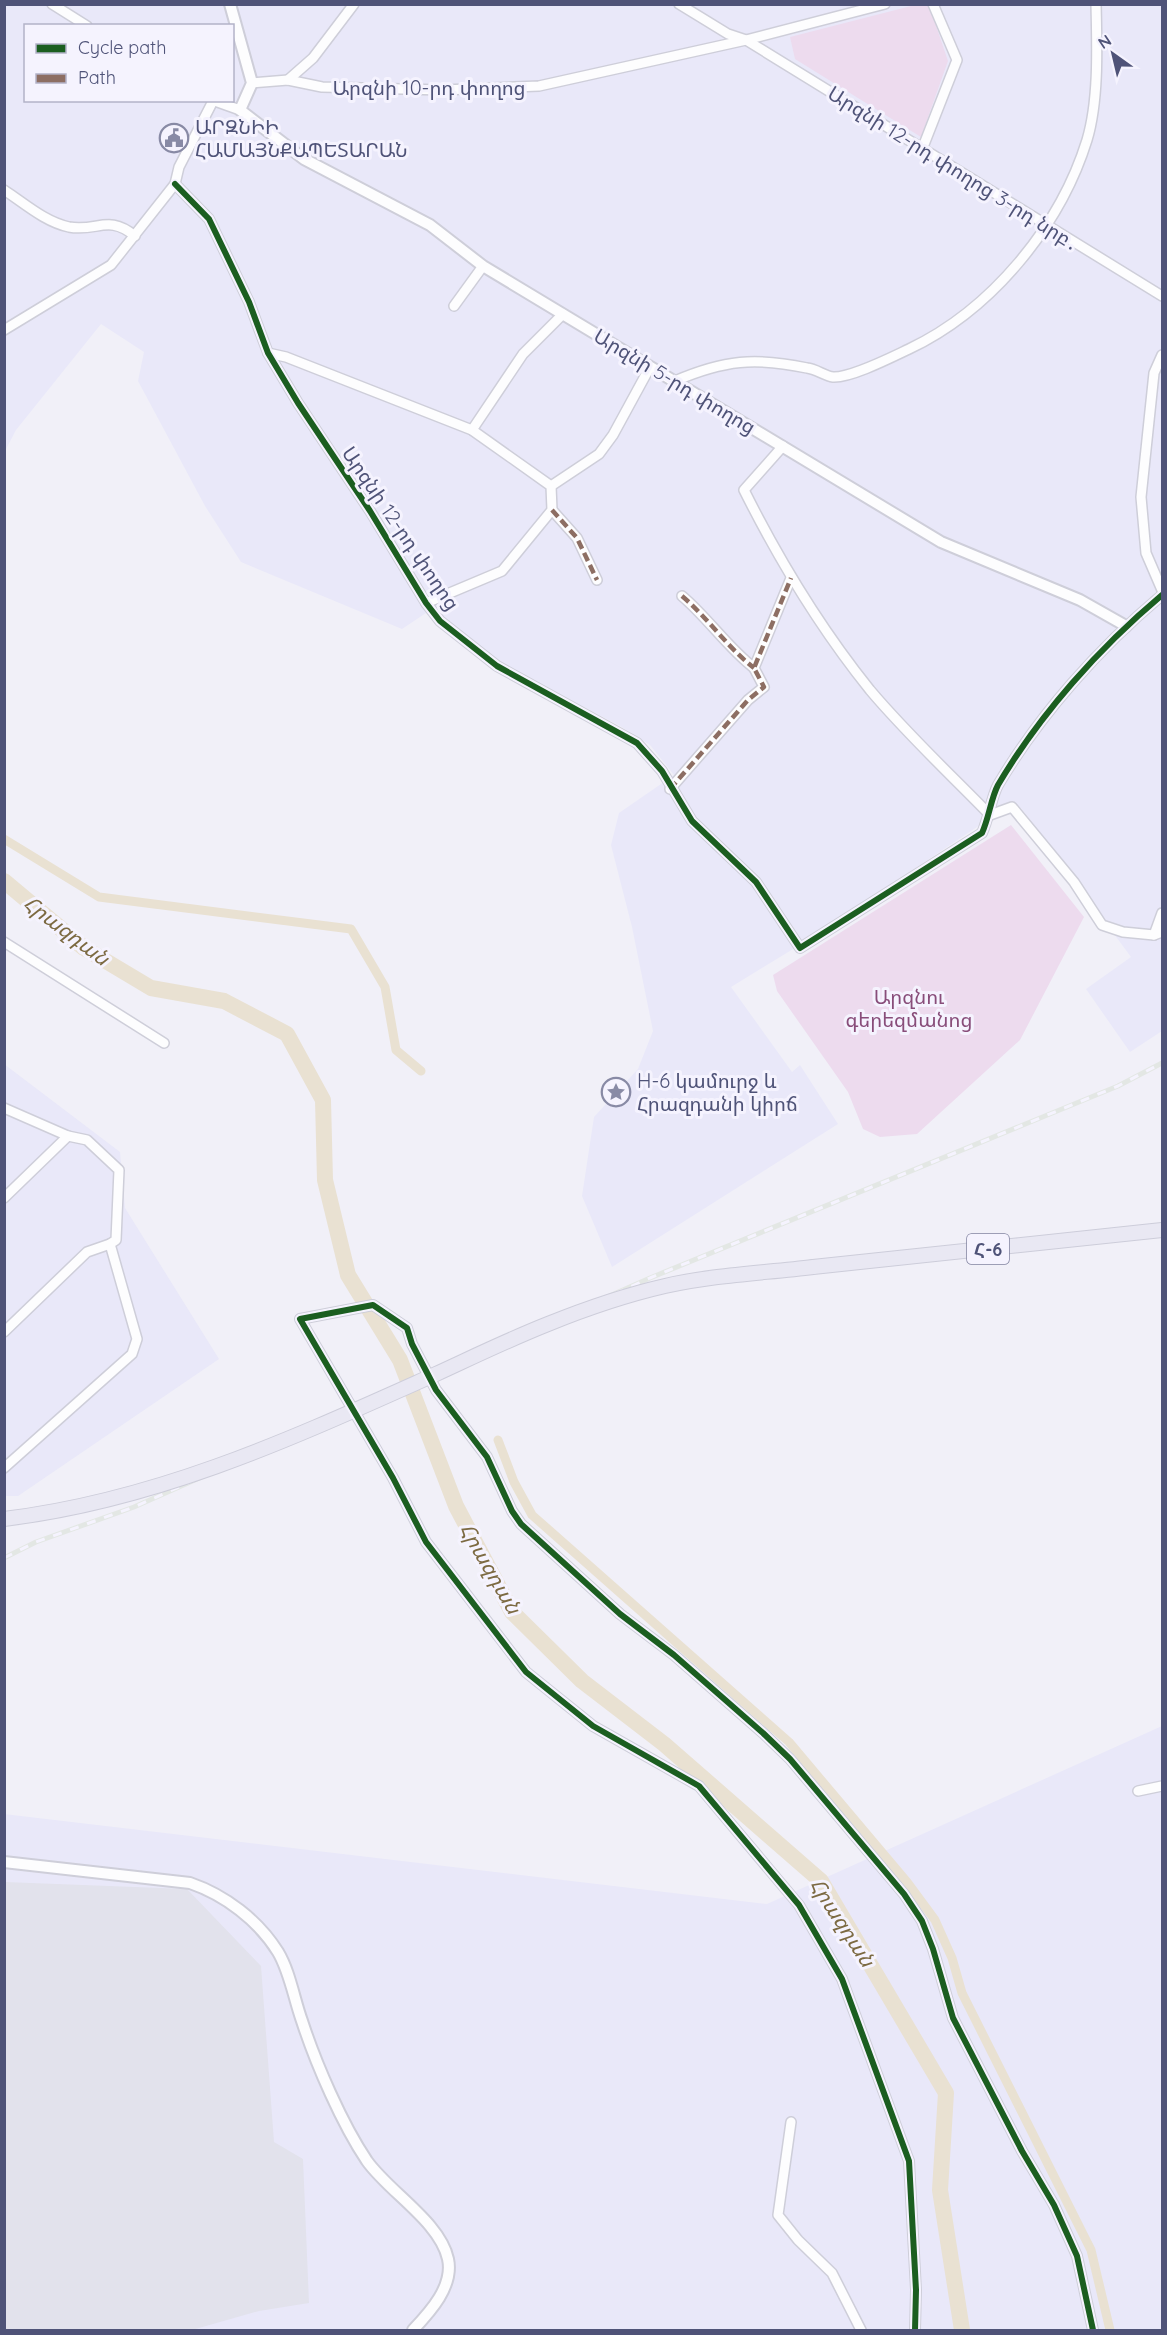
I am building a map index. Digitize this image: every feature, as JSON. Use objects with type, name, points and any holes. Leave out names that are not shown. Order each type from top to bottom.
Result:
[{"type":"main road","name":"Հ-6","points":[[4,1519],[44,1514],[118,1499],[194,1477],[252,1455],[548,1324],[663,1287],[699,1280],[1162,1230]]},
{"type":"street","points":[[52,4],[84,24]]},
{"type":"street","points":[[230,4],[252,83],[240,110]]},
{"type":"street","points":[[288,80],[313,58],[354,4]]},
{"type":"street","name":"Արզնի 12-րդ փողոց 3-րդ նրբ․","points":[[679,4],[728,34],[746,40],[1162,296]]},
{"type":"street","name":"Արզնի 10-րդ փողոց","points":[[252,83],[288,80],[322,87],[443,90],[538,86],[746,40],[885,4]]},
{"type":"street","points":[[922,147],[957,60],[933,4]]},
{"type":"street","points":[[675,381],[710,366],[744,360],[809,368],[833,377],[874,366],[939,335],[982,302],[1046,226],[1072,179],[1088,138],[1096,61],[1096,4]]},
{"type":"street","points":[[4,330],[111,265],[175,184],[179,167],[212,102]]},
{"type":"street","name":"Արզնի 5-րդ փողոց","points":[[215,102],[240,110],[304,159],[430,225],[483,266],[941,542],[1080,600],[1126,626]]},
{"type":"street","name":"Արզնի 12-րդ փողոց","points":[[175,184],[209,219],[249,302],[268,353],[297,403],[370,511],[426,603],[440,621],[497,666],[637,743],[662,771],[670,789],[692,821],[756,882],[800,948],[982,833],[990,815]]},
{"type":"street","points":[[4,190],[48,219],[70,227],[118,224],[135,236]]},
{"type":"street","points":[[454,306],[483,266]]},
{"type":"street","points":[[472,430],[523,354],[563,314]]},
{"type":"street","points":[[268,353],[286,357],[472,430],[551,486]]},
{"type":"street","points":[[1162,355],[1154,373],[1141,497],[1146,553],[1162,590]]},
{"type":"street","points":[[551,486],[599,454],[614,435],[650,367]]},
{"type":"street","points":[[783,446],[744,490],[791,578],[870,690],[990,815]]},
{"type":"street","points":[[551,486],[552,510],[577,538],[597,580]]},
{"type":"street","points":[[426,603],[502,572],[552,510]]},
{"type":"street","points":[[754,668],[791,578]]},
{"type":"street","points":[[670,789],[748,700],[764,687],[754,668],[737,655],[706,616],[682,596]]},
{"type":"street","points":[[990,815],[997,788],[1074,681],[1126,626],[1162,596]]},
{"type":"street","points":[[990,815],[1012,807],[1074,882],[1102,925],[1123,932],[1158,933],[1162,913]]},
{"type":"street","points":[[4,942],[164,1043]]},
{"type":"street","points":[[4,1108],[68,1136],[87,1140],[119,1170],[116,1240],[87,1252],[4,1332]]},
{"type":"street","points":[[4,1198],[68,1136]]},
{"type":"street","points":[[4,1468],[132,1354],[137,1339],[111,1244]]},
{"type":"street","points":[[915,2331],[916,2290],[909,2161],[842,1978],[799,1905],[699,1786],[593,1726],[526,1672],[426,1542],[393,1478],[300,1319],[373,1305],[407,1328],[412,1344],[436,1390],[487,1457],[512,1511],[521,1524],[620,1614],[674,1655],[790,1759],[904,1894],[922,1921],[946,1985],[953,2018],[1022,2151],[1054,2205],[1077,2256],[1093,2331]]},
{"type":"street","points":[[1138,1791],[1162,1786]]},
{"type":"street","points":[[4,1862],[190,1883],[211,1890],[256,1924],[278,1952],[327,2083],[367,2161],[432,2230],[448,2258],[446,2284],[430,2312],[413,2331]]},
{"type":"street","points":[[791,2122],[778,2215],[798,2240],[832,2273],[861,2331]]},
{"type":"shaded area","points":[[5,5],[1162,5],[1162,1031],[1130,1052],[1086,989],[1131,957],[1021,808],[986,821],[803,943],[731,987],[792,1072],[800,1065],[838,1124],[612,1267],[582,1196],[594,1117],[638,1069],[653,1031],[632,927],[611,845],[619,813],[674,775],[650,745],[620,726],[500,663],[432,609],[402,629],[241,562],[205,506],[138,381],[144,352],[101,324],[16,430],[5,451]]},
{"type":"shaded area","points":[[4,1064],[120,1152],[125,1208],[219,1359],[18,1496],[5,1496]]},
{"type":"shaded area","points":[[1162,1726],[1162,2330],[5,2330],[4,1814],[767,1904]]},
{"type":"shaded area","points":[[5,1882],[187,1889],[261,1966],[274,2142],[303,2159],[309,2303],[259,2311],[192,2330],[5,2330]]},
{"type":"green space","points":[[915,5],[929,5],[948,61],[921,137],[795,59],[790,37]]},
{"type":"green space","name":"Արզնու գերեզմանոց","points":[[1011,825],[1084,917],[1020,1040],[917,1134],[880,1137],[863,1129],[848,1092],[777,991],[773,975]]},
{"type":"waterway","points":[[4,839],[99,897],[351,929],[385,987],[396,1050],[421,1071]]},
{"type":"waterway","name":"Հրազդան","points":[[4,881],[84,948],[151,988],[224,1001],[287,1034],[323,1100],[325,1180],[348,1275],[400,1360],[456,1506],[512,1612],[582,1681],[664,1744],[821,1881],[946,2093],[940,2190],[962,2330]]},
{"type":"waterway","points":[[498,1440],[514,1482],[532,1515],[789,1742],[907,1882],[935,1920],[952,1958],[962,1993],[1091,2250],[1110,2330]]},
{"type":"railway","points":[[4,1558],[36,1542],[134,1507],[650,1278],[1118,1086],[1162,1063]]},
{"type":"marked path","points":[[552,510],[577,538],[597,580]]},
{"type":"marked path","points":[[670,789],[748,700],[764,687],[754,668],[791,578]]},
{"type":"marked path","points":[[682,596],[754,668]]},
{"type":"cycle path","points":[[175,184],[209,219],[249,302],[268,353],[298,403],[370,511],[426,603],[440,621],[497,666],[637,743],[662,771],[692,821],[756,882],[800,948],[982,833],[998,785],[1032,733],[1093,660],[1162,595]]},
{"type":"cycle path","points":[[915,2330],[916,2290],[909,2161],[842,1979],[799,1905],[699,1786],[593,1726],[526,1672],[426,1542],[393,1478],[300,1319],[373,1305],[407,1328],[412,1344],[436,1390],[487,1457],[512,1511],[521,1524],[620,1614],[674,1655],[790,1759],[904,1894],[922,1921],[933,1949],[953,2018],[1022,2151],[1054,2205],[1077,2256],[1093,2330]]},
{"type":"place","name":"ԱՐԶՆԻԻ ՀԱՄԱՅՆՔԱՊԵՏԱՐԱՆ","points":[[174,138]]},
{"type":"place","name":"H-6 կամուրջ և Հրազդանի կիրճ","points":[[616,1092]]}]
